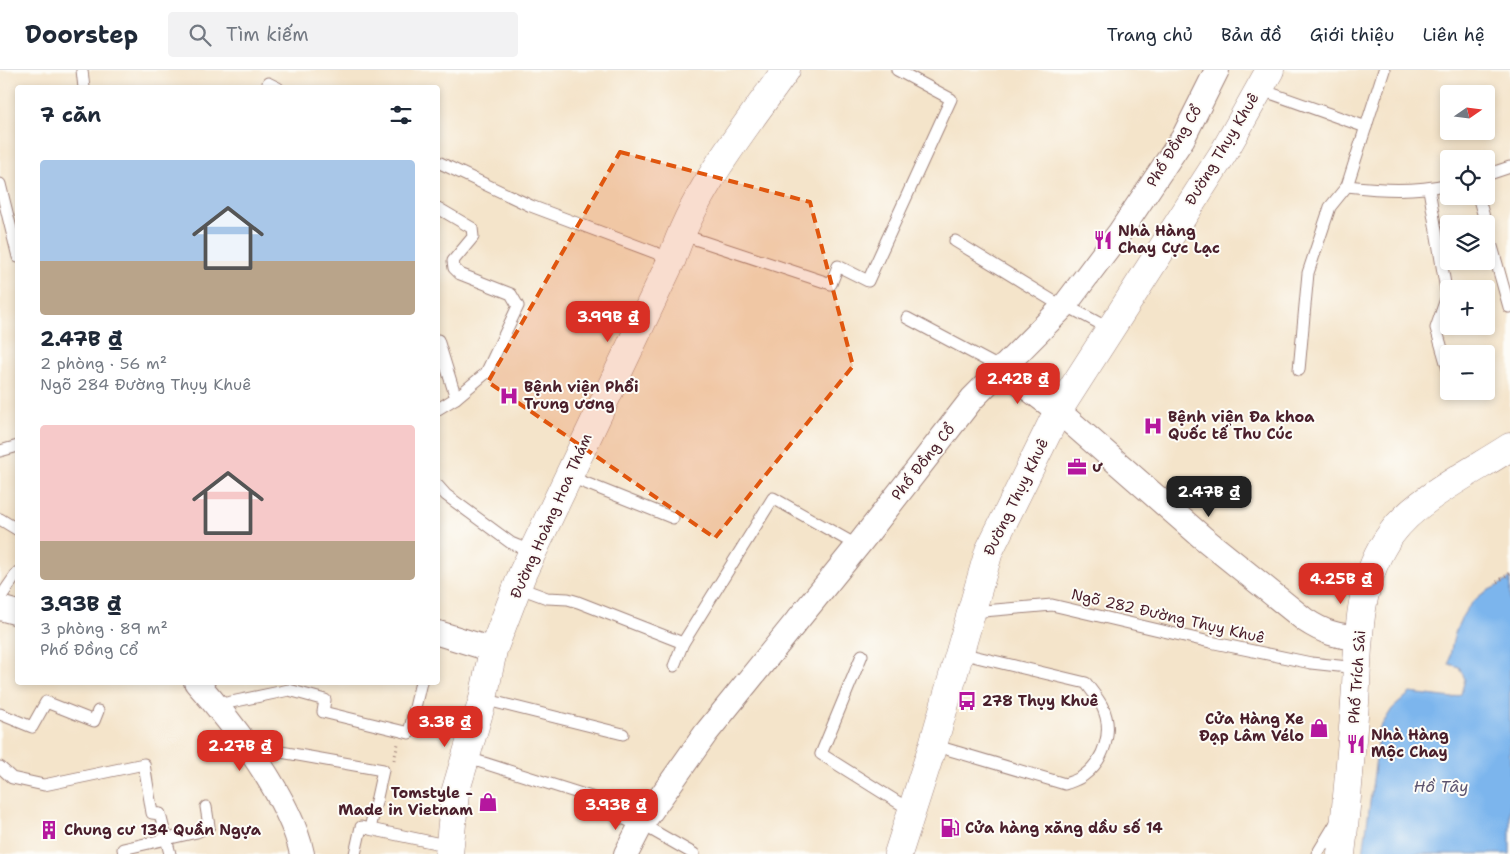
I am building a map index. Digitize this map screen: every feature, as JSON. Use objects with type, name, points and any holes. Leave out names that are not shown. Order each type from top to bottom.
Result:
[{"type":"main road","name":"Đường Hoàng Hoa Thám","points":[[449,850],[455,793],[464,756],[484,699],[493,650],[517,587],[676,247],[716,173],[786,70]]},
{"type":"main road","name":"Đường Thụy Khuê","points":[[901,853],[989,551],[1058,411],[1224,152],[1264,79]]},
{"type":"main road","name":"Phố Trích Sài","points":[[1341,854],[1347,804],[1359,637],[1363,597],[1368,576],[1377,556],[1391,534],[1409,514],[1433,496],[1510,448]]},
{"type":"street","name":"Phố Đồng Cổ","points":[[626,854],[641,825],[706,732],[858,546],[972,399],[1064,306],[1120,232],[1183,138],[1217,70]]},
{"type":"street","points":[[1001,368],[1058,411],[1202,537],[1305,620],[1320,630],[1339,637],[1359,637]]},
{"type":"street","points":[[0,608],[15,612]]},
{"type":"street","points":[[440,634],[493,650]]},
{"type":"street","points":[[199,685],[217,705],[252,755],[288,812],[302,854]]},
{"type":"lane","points":[[82,70],[84,85]]},
{"type":"lane","points":[[440,163],[531,206],[676,247],[831,284],[838,266],[868,280],[951,99],[897,70]]},
{"type":"lane","points":[[1298,370],[1308,273],[1330,207],[1347,186],[1384,70]]},
{"type":"lane","points":[[1264,79],[1366,127]]},
{"type":"lane","points":[[1495,172],[1510,167]]},
{"type":"lane","points":[[0,184],[15,245]]},
{"type":"lane","points":[[1347,186],[1397,191],[1429,189],[1440,186]]},
{"type":"lane","points":[[1429,189],[1447,296],[1436,328],[1441,345]]},
{"type":"lane","points":[[440,209],[472,228],[473,237],[453,261],[454,268],[460,274],[511,294],[518,306],[486,373],[456,398],[440,408]]},
{"type":"lane","points":[[955,241],[1064,306],[1110,329]]},
{"type":"lane","points":[[1495,257],[1509,308]]},
{"type":"lane","points":[[907,318],[1001,368]]},
{"type":"lane","points":[[440,346],[456,398]]},
{"type":"lane","points":[[0,451],[15,447]]},
{"type":"lane","points":[[568,476],[673,518]]},
{"type":"lane","points":[[440,488],[446,495],[511,543],[533,552]]},
{"type":"lane","points":[[674,666],[683,643],[773,498],[858,546]]},
{"type":"lane","points":[[0,518],[15,528]]},
{"type":"lane","points":[[0,598],[15,576]]},
{"type":"lane","points":[[517,587],[547,598],[578,602],[683,643]]},
{"type":"lane","name":"Ngõ 282 Đường Thụy Khuê","points":[[971,612],[1052,605],[1210,642],[1311,663],[1358,668]]},
{"type":"lane","points":[[933,745],[1065,784],[1088,771],[1107,742],[1108,722],[1102,705],[1086,683],[960,653]]},
{"type":"lane","points":[[862,655],[821,754],[912,811]]},
{"type":"lane","points":[[217,705],[288,690],[325,700],[323,712],[409,733],[420,685]]},
{"type":"lane","points":[[484,699],[623,734]]},
{"type":"lane","points":[[0,714],[32,726],[46,702],[94,721],[98,711]]},
{"type":"lane","points":[[252,755],[264,749],[383,770],[370,829]]},
{"type":"lane","points":[[464,756],[591,797],[614,815],[641,825],[694,854]]},
{"type":"lane","points":[[0,766],[12,778],[44,784],[144,764],[152,813],[160,814],[170,854]]},
{"type":"lane","points":[[1317,854],[1347,804]]},
{"type":"lane","points":[[124,854],[123,849],[197,832],[209,826],[206,807]]},
{"type":"lane","points":[[355,854],[361,828],[449,850]]},
{"type":"path","points":[[1497,582],[1510,573]]},
{"type":"path","points":[[383,770],[393,764],[401,732]]},
{"type":"highlighted area","points":[[620,152],[810,202],[853,366],[715,538],[488,382]]},
{"type":"water","name":"Hồ Tây","points":[[1510,578],[1510,854],[1363,854],[1380,728],[1392,709],[1410,693],[1453,698],[1461,694],[1465,679],[1459,667],[1449,664],[1452,644],[1458,625],[1462,616],[1474,601],[1482,594]]},
{"type":"place","name":"Nhà Hàng Chay Cực Lạc","points":[[1103,240]]},
{"type":"place","name":"Bệnh viện Phổi Trung ương","points":[[509,396]]},
{"type":"place","name":"Bệnh viện Đa khoa Quốc tế Thu Cúc","points":[[1153,426]]},
{"type":"place","name":"ư","points":[[1077,467]]},
{"type":"place","name":"278 Thụy Khuê","points":[[967,701]]},
{"type":"place","name":"Cửa Hàng Xe Đạp Lâm Vélo","points":[[1319,728]]},
{"type":"place","name":"Nhà Hàng Mộc Chay","points":[[1356,744]]},
{"type":"place","name":"Tomstyle - Made in Vietnam","points":[[488,802]]},
{"type":"place","name":"Cửa hàng xăng dầu số 14","points":[[950,828]]},
{"type":"place","name":"Chung cư 134 Quần Ngựa","points":[[49,830]]}]
